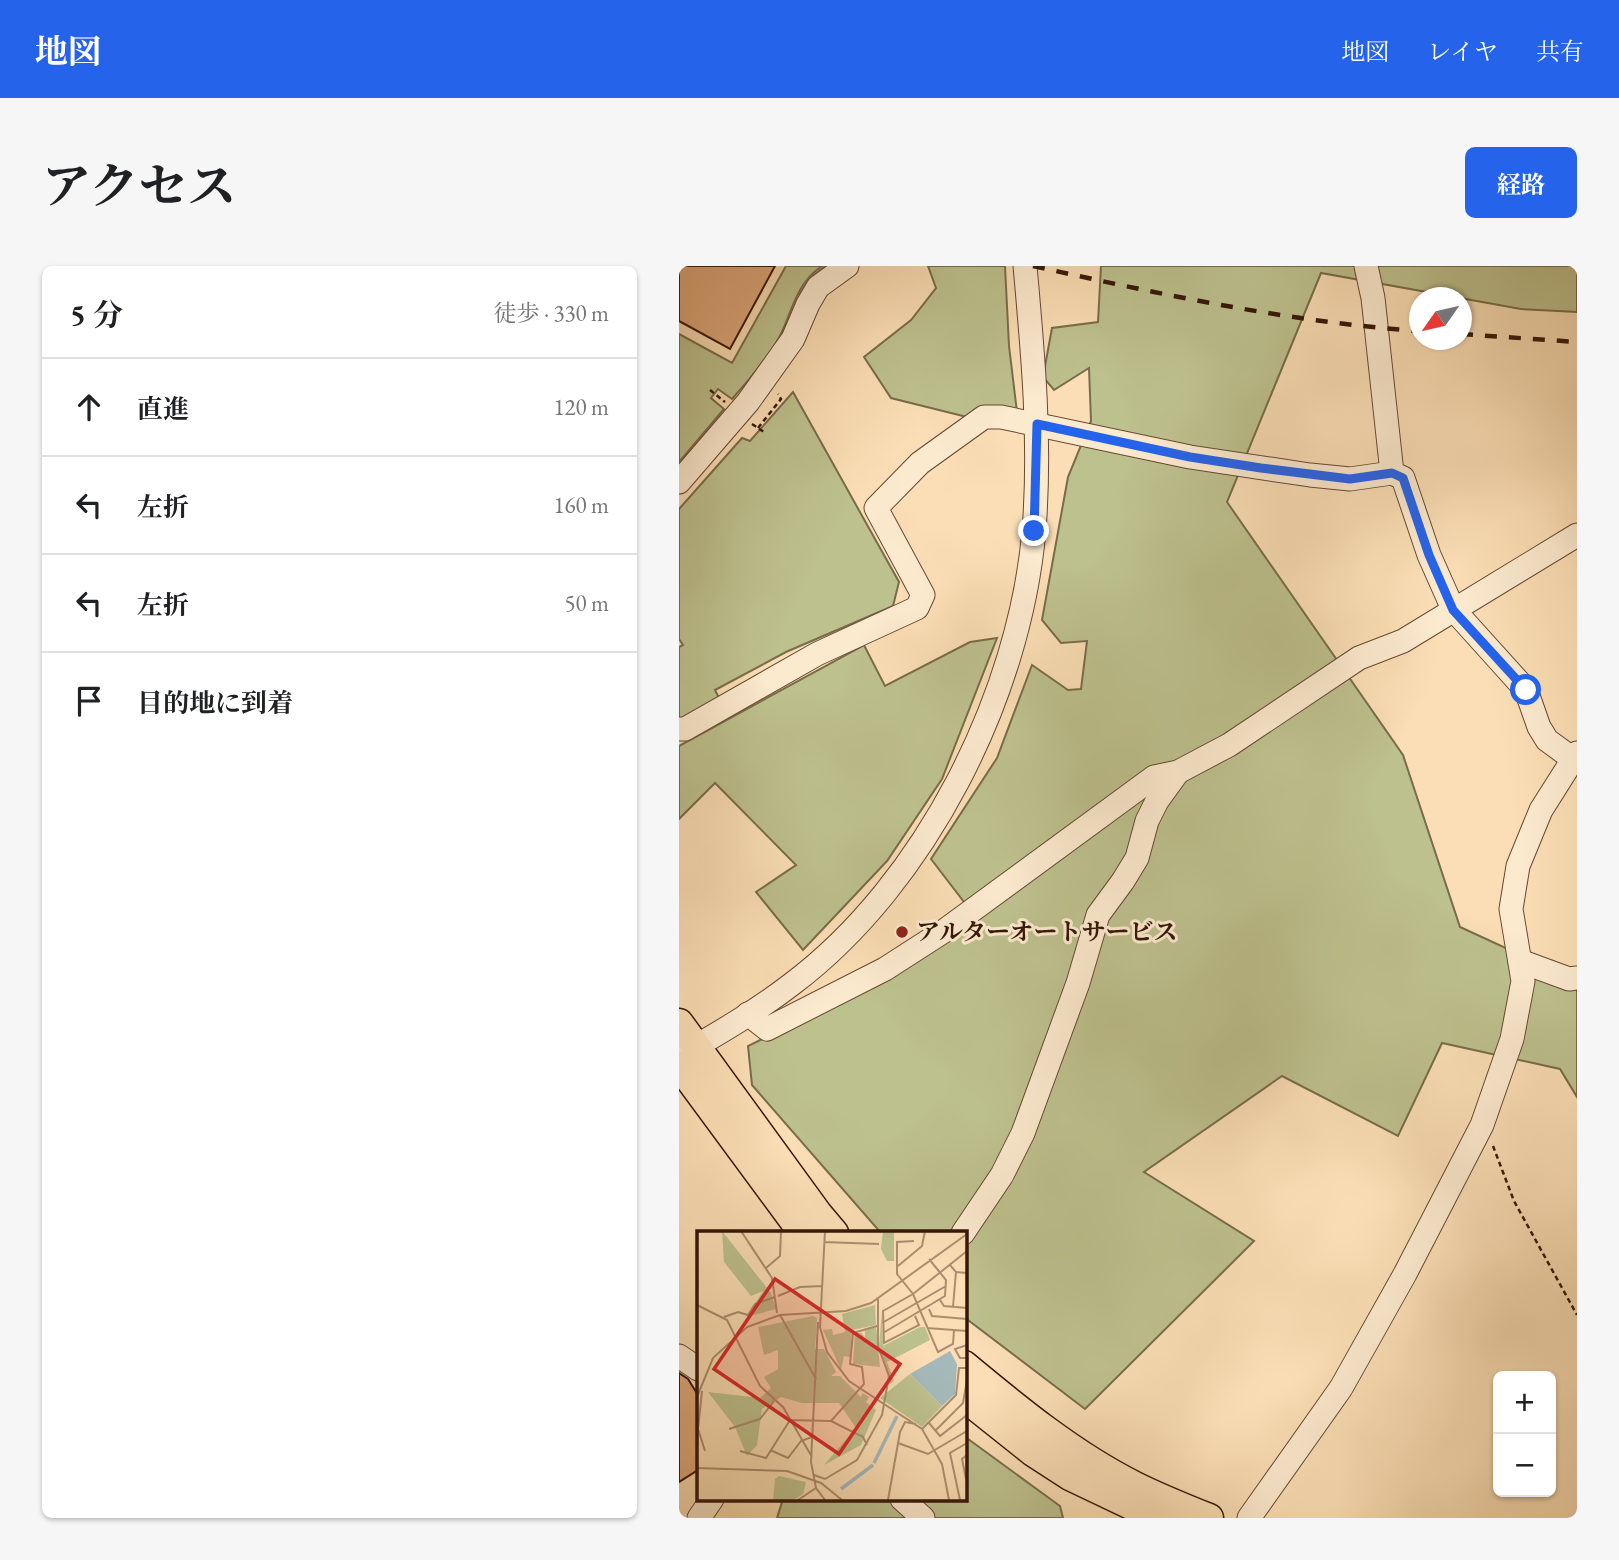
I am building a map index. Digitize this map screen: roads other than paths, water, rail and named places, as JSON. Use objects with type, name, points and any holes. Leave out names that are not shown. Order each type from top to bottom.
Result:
[{"type":"main road","points":[[679,1023],[685,1056],[802,1231]]},
{"type":"main road","points":[[685,1056],[832,1231]]},
{"type":"main road","points":[[966,1367],[1018,1409],[1086,1457],[1134,1486],[1209,1518]]},
{"type":"main road","points":[[966,1399],[1033,1452],[1070,1476],[1158,1518]]},
{"type":"street","points":[[679,482],[748,402],[793,339],[818,287],[847,266]]},
{"type":"street","points":[[685,1056],[793,984],[867,914],[900,873],[929,830],[963,771],[993,704],[1018,626],[1034,531],[1037,424],[1025,266]]},
{"type":"street","points":[[1366,266],[1373,298],[1392,473]]},
{"type":"street","points":[[679,729],[685,729],[817,654],[917,608],[923,595],[876,508],[920,463],[984,417],[1001,416],[1190,457],[1310,475],[1350,479],[1392,473],[1403,478],[1429,555],[1453,610],[1526,690],[1539,727],[1547,740],[1576,757],[1541,810],[1518,866],[1511,909],[1523,981],[1512,1039],[1482,1125],[1405,1274],[1341,1388],[1249,1518]]},
{"type":"street","points":[[748,1014],[767,1028],[885,969],[944,931],[1154,777],[1178,772],[1229,745],[1359,659],[1403,641],[1577,535]]},
{"type":"street","points":[[964,1231],[1002,1175],[1023,1133],[1078,983],[1098,915],[1137,858],[1147,821],[1157,801],[1178,772]]},
{"type":"street","points":[[1520,961],[1569,979],[1577,978]]},
{"type":"street","points":[[679,1356],[697,1368]]},
{"type":"street","points":[[699,1518],[711,1500]]},
{"type":"street","points":[[903,1500],[923,1518]]},
{"type":"waterway","points":[[801,294],[807,282],[827,266]]},
{"type":"railway","points":[[1033,266],[1273,314],[1409,330]]},
{"type":"railway","points":[[1472,335],[1577,342]]},
{"type":"place","name":"アルターオートサービス","points":[[902,932]]}]
